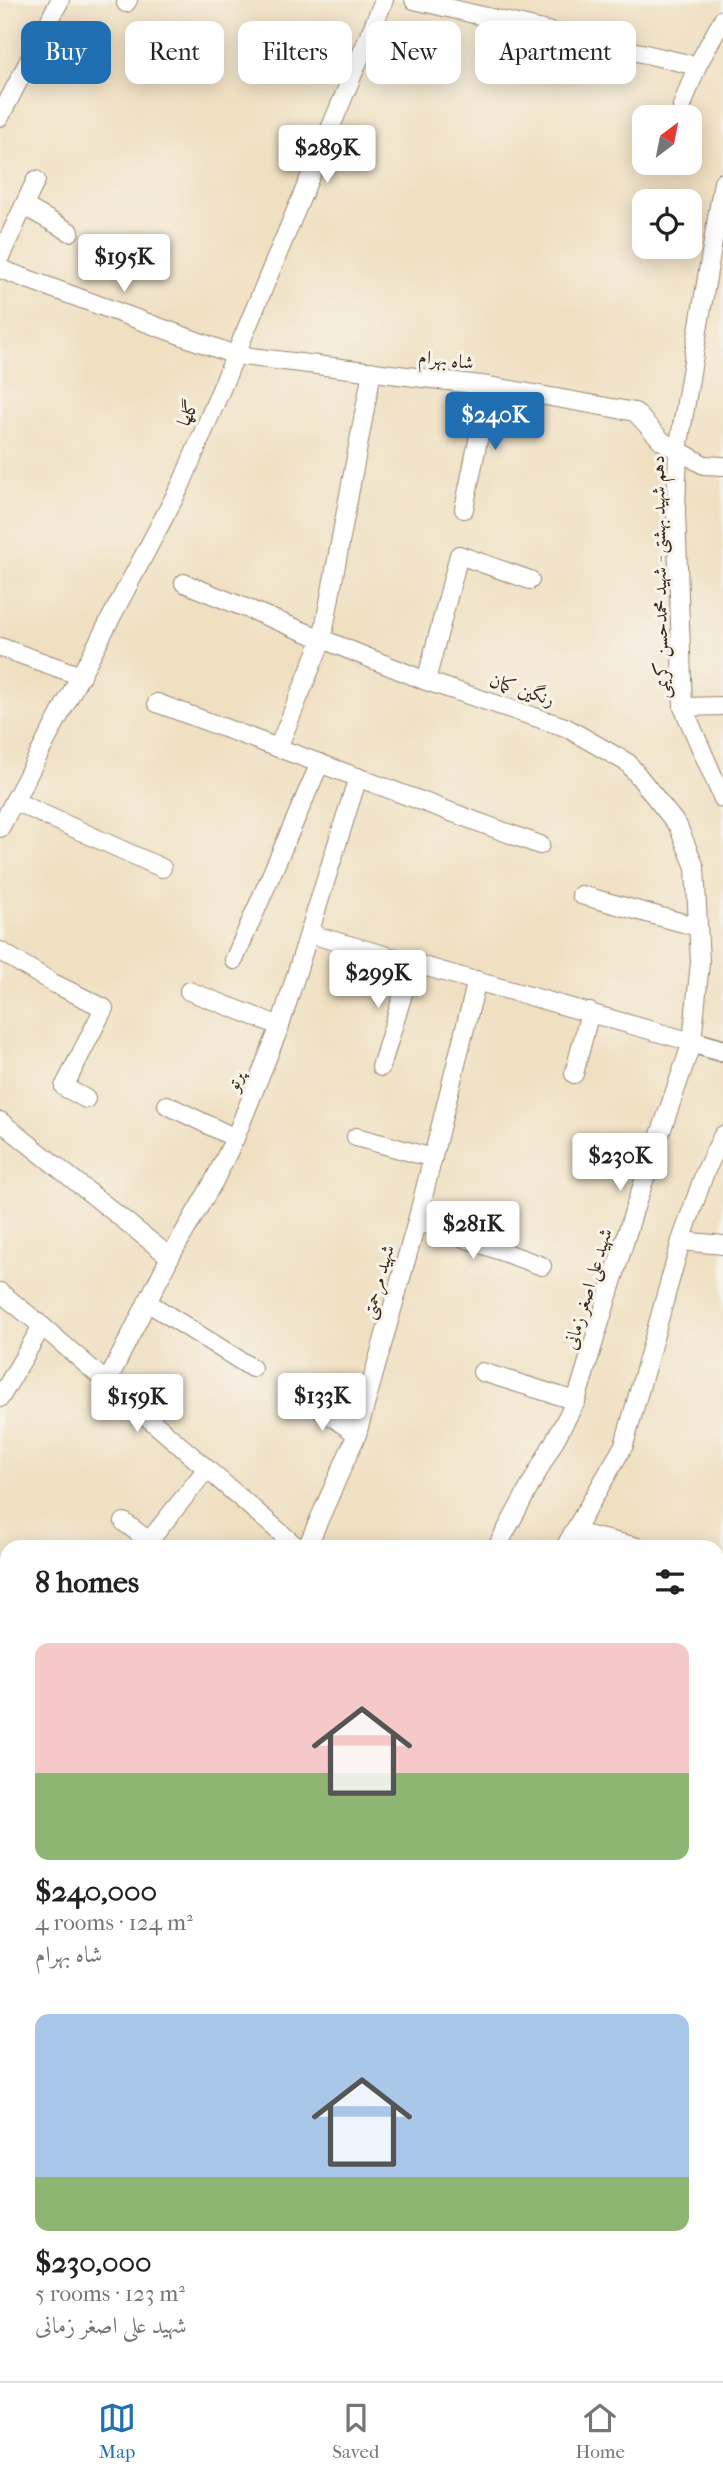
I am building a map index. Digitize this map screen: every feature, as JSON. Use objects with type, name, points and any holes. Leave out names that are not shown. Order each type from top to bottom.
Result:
[{"type":"street","points":[[0,117],[60,0]]},
{"type":"street","name":"گلها","points":[[0,828],[181,485],[384,0]]},
{"type":"street","points":[[414,0],[697,66]]},
{"type":"street","points":[[682,105],[697,66],[723,19]]},
{"type":"street","points":[[1,270],[36,180]]},
{"type":"street","name":"دهم شهید بهشتی - شهید محمدحسن کریمی","points":[[723,182],[678,450],[676,511],[683,707],[723,799]]},
{"type":"street","points":[[24,206],[70,232]]},
{"type":"street","name":"شاه بهرام","points":[[1,270],[235,355],[489,386],[635,412],[662,441],[705,465],[723,466]]},
{"type":"street","points":[[278,748],[322,639],[372,371]]},
{"type":"street","points":[[464,509],[489,386]]},
{"type":"street","points":[[426,681],[459,555],[530,580]]},
{"type":"street","name":"رنگین کمان","points":[[184,583],[426,681],[565,727],[628,763],[678,826]]},
{"type":"street","points":[[0,647],[81,676]]},
{"type":"street","points":[[157,703],[540,845]]},
{"type":"street","points":[[683,707],[723,706]]},
{"type":"street","points":[[234,960],[320,763]]},
{"type":"street","name":"پرتو","points":[[107,1382],[170,1257],[214,1181],[235,1138],[279,1026],[358,777]]},
{"type":"street","points":[[14,801],[162,868]]},
{"type":"street","name":"شهید علی اصغر زمانی","points":[[501,1540],[576,1401],[635,1207],[692,1042],[700,962],[695,867],[678,826]]},
{"type":"street","points":[[581,895],[698,927]]},
{"type":"street","points":[[310,934],[723,1051]]},
{"type":"street","points":[[0,951],[53,983],[104,1007],[64,1087],[86,1099]]},
{"type":"street","points":[[381,1067],[412,964]]},
{"type":"street","name":"شهید مرحمتی","points":[[310,1540],[357,1434],[417,1221],[477,980]]},
{"type":"street","points":[[189,991],[279,1026]]},
{"type":"street","points":[[574,1074],[590,1012]]},
{"type":"street","points":[[167,1105],[235,1138]]},
{"type":"street","points":[[0,1121],[170,1257]]},
{"type":"street","points":[[569,1540],[624,1445],[681,1241],[705,1172],[723,1135]]},
{"type":"street","points":[[356,1137],[433,1158]]},
{"type":"street","points":[[417,1221],[542,1266]]},
{"type":"street","points":[[681,1241],[723,1245]]},
{"type":"street","points":[[0,1292],[206,1470],[274,1540]]},
{"type":"street","points":[[147,1302],[252,1368]]},
{"type":"street","points":[[0,1398],[42,1326]]},
{"type":"street","points":[[482,1372],[576,1401]]},
{"type":"street","points":[[308,1400],[357,1434]]},
{"type":"street","points":[[150,1540],[206,1470]]},
{"type":"street","points":[[124,1522],[148,1540]]}]
